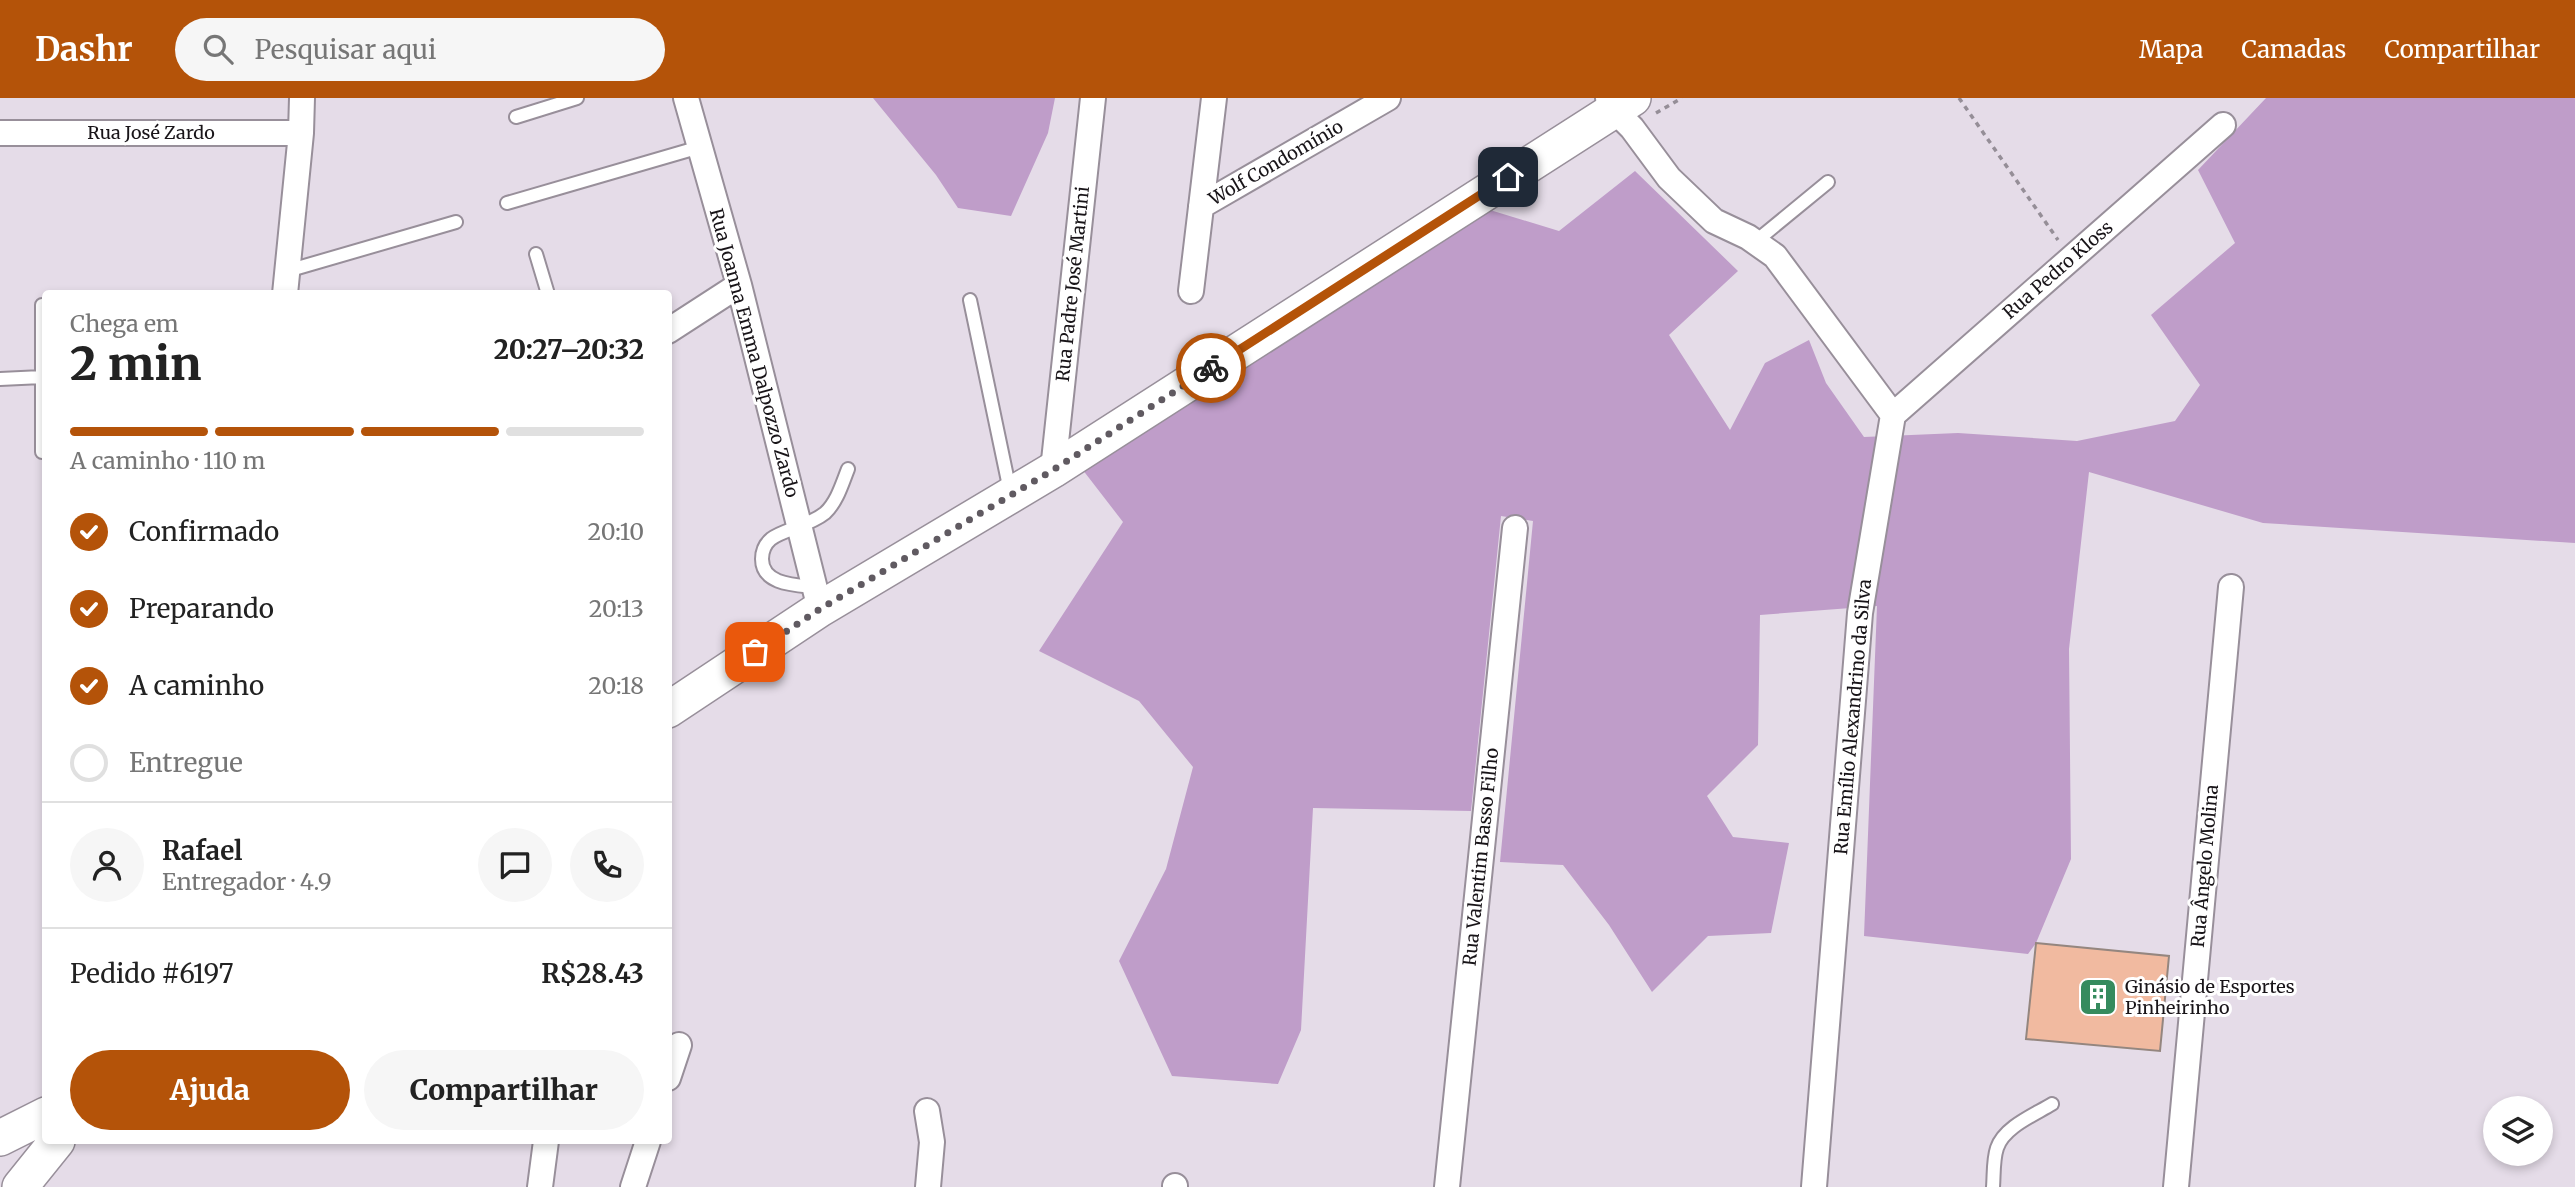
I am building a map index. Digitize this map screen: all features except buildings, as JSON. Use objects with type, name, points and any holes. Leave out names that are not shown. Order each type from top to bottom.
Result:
[{"type":"main road","points":[[672,707],[818,598],[1053,470],[1618,102]]},
{"type":"main road","points":[[0,1138],[42,1117]]},
{"type":"main road","points":[[20,1187],[55,1144]]},
{"type":"main road","points":[[0,1174],[7,1187]]},
{"type":"street","points":[[286,282],[302,98]]},
{"type":"street","name":"Rua Joanna Emma Dalpozzo Zardo","points":[[686,98],[739,285],[818,598]]},
{"type":"street","name":"Rua Padre José Martini","points":[[1053,470],[1093,98]]},
{"type":"street","name":"Wolf Condomínio","points":[[1191,291],[1214,98]]},
{"type":"street","name":"Wolf Condomínio","points":[[1201,206],[1388,98]]},
{"type":"street","points":[[1618,102],[1632,128],[1669,178],[1714,221],[1755,242],[1775,256],[1892,415]]},
{"type":"street","name":"Rua Pedro Kloss","points":[[1892,415],[2223,125]]},
{"type":"street","name":"Rua José Zardo","points":[[0,133],[301,132]]},
{"type":"street","points":[[672,328],[739,285]]},
{"type":"street","name":"Rua Emílio Alexandrino da Silva","points":[[1814,1187],[1860,613],[1892,415]]},
{"type":"street","name":"Rua Valentim Basso Filho","points":[[1447,1187],[1515,528]]},
{"type":"street","name":"Rua Ângelo Molina","points":[[2176,1187],[2231,587]]},
{"type":"street","points":[[672,1066],[679,1045]]},
{"type":"street","points":[[927,1111],[932,1142],[928,1187]]},
{"type":"street","points":[[540,1187],[546,1144]]},
{"type":"street","points":[[633,1187],[647,1144]]},
{"type":"lane","points":[[516,117],[577,98]]},
{"type":"lane","points":[[507,202],[700,147]]},
{"type":"lane","points":[[1755,242],[1828,183]]},
{"type":"lane","points":[[286,282],[456,222]]},
{"type":"lane","points":[[536,254],[547,290]]},
{"type":"lane","points":[[970,300],[1011,495]]},
{"type":"lane","points":[[42,305],[42,452]]},
{"type":"lane","points":[[0,379],[42,377]]},
{"type":"lane","points":[[818,598],[769,576],[762,563],[763,548],[772,538],[800,528],[824,513],[834,502],[848,469]]},
{"type":"lane","points":[[1993,1187],[1996,1149],[2002,1139],[2015,1127],[2052,1104]]},
{"type":"path","points":[[1959,98],[2071,259]]},
{"type":"shaded area","points":[[873,98],[1055,98],[1048,133],[1011,216],[958,208],[936,175]]},
{"type":"shaded area","points":[[2266,98],[2575,98],[2575,543],[2263,523],[2089,472],[2069,649],[2071,859],[2036,943],[2028,954],[1864,936],[1877,606],[1760,615],[1758,745],[1707,796],[1733,837],[1789,843],[1771,933],[1708,936],[1652,992],[1609,925],[1563,865],[1500,862],[1533,521],[1501,516],[1471,811],[1313,808],[1301,1030],[1278,1084],[1172,1076],[1119,961],[1166,869],[1193,767],[1139,701],[1039,651],[1123,522],[1079,465],[1490,210],[1559,231],[1635,171],[1738,271],[1669,335],[1730,430],[1765,363],[1809,340],[1826,383],[1864,437],[1958,433],[2077,441],[2175,421],[2200,385],[2151,315],[2235,243],[2198,170]]},
{"type":"way so far","points":[[755,652],[820,609],[1053,470],[1211,368]]},
{"type":"place","name":"Ginásio de Esportes Pinheirinho","points":[[2098,997]]},
{"type":"route","points":[[1211,368],[1508,177]]}]
